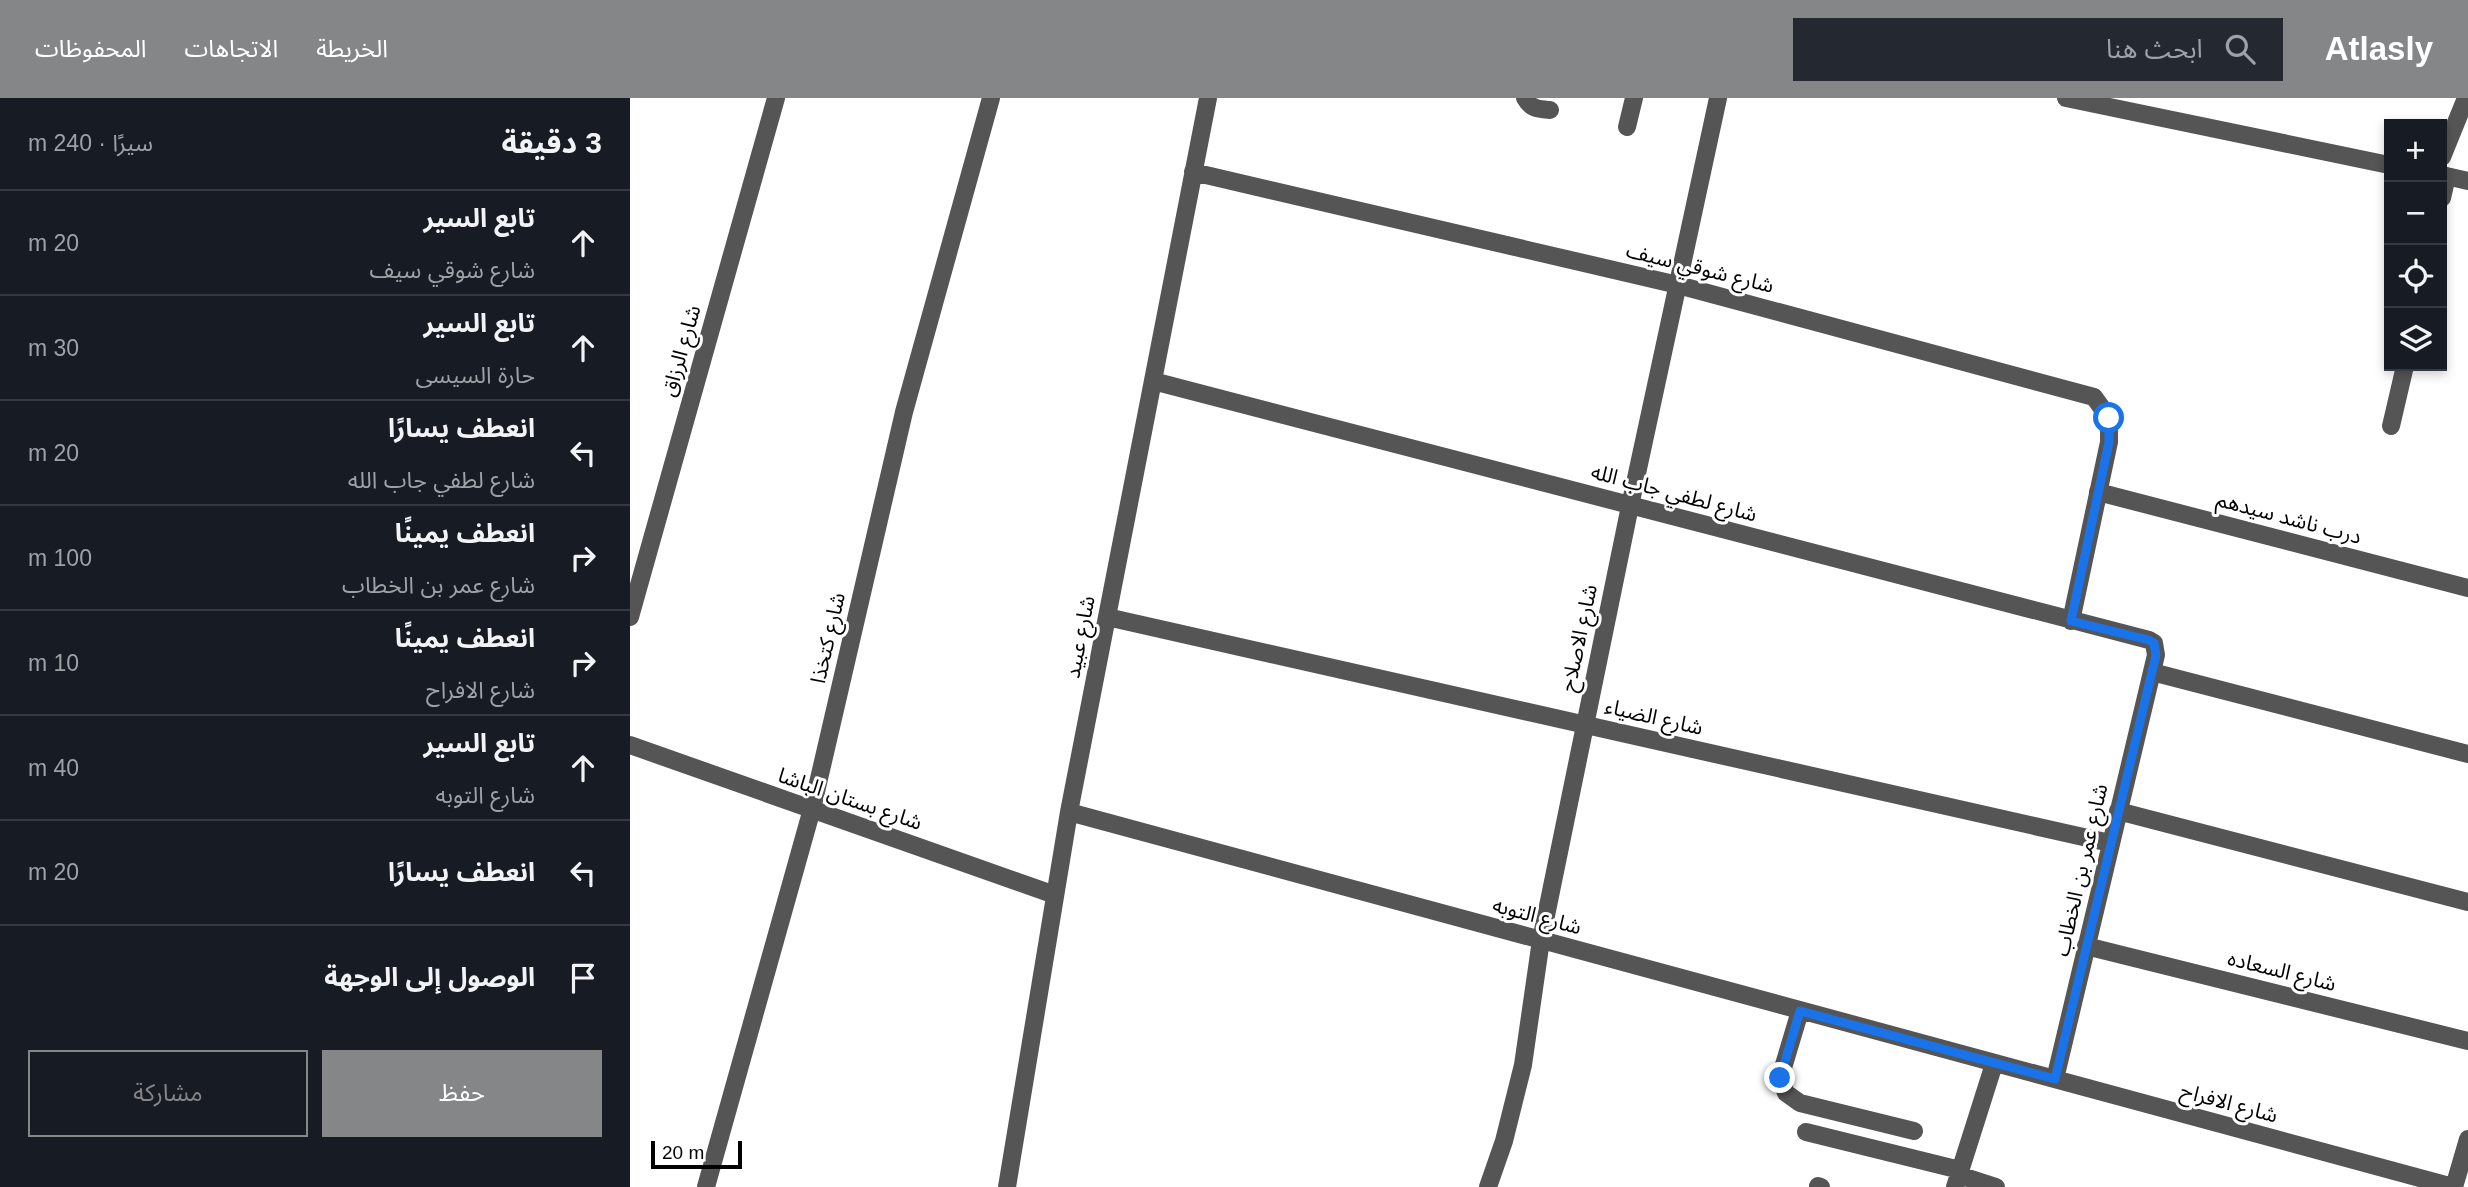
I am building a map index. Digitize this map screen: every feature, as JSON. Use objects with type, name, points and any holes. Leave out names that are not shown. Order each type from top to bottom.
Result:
[{"type":"street","name":"شارع الرزاق","points":[[630,617],[776,98]]},
{"type":"street","name":"شارع كتخذا","points":[[706,1187],[812,809],[904,412],[991,98]]},
{"type":"street","name":"شارع عبيد","points":[[1007,1187],[1069,812],[1208,98]]},
{"type":"street","points":[[1525,98],[1534,108],[1549,110]]},
{"type":"street","points":[[1627,127],[1634,98]]},
{"type":"street","name":"شارع الاصلاح","points":[[1488,1187],[1507,1129],[1523,1065],[1541,940],[1630,506],[1718,98]]},
{"type":"street","points":[[2066,98],[2384,163]]},
{"type":"street","points":[[2447,145],[2466,98]]},
{"type":"street","name":"شارع شوقي سيف","points":[[1193,172],[1678,285],[2094,397],[2109,418],[2109,442],[2071,621]]},
{"type":"street","points":[[2447,177],[2468,181]]},
{"type":"street","points":[[2391,426],[2404,371]]},
{"type":"street","name":"شارع لطفي جاب الله","points":[[1153,381],[2149,640],[2156,649],[2152,672]]},
{"type":"street","name":"درب ناشد سيدهم","points":[[2098,492],[2468,588]]},
{"type":"street","name":"شارع الضياء","points":[[1107,617],[2110,843]]},
{"type":"street","points":[[2152,672],[2468,754]]},
{"type":"street","name":"شارع عمر بن الخطاب","points":[[2055,1079],[2152,672]]},
{"type":"street","name":"شارع بستان الباشا","points":[[630,746],[1055,895]]},
{"type":"street","points":[[2118,811],[2468,902]]},
{"type":"street","name":"شارع التوبه","points":[[1069,812],[1994,1064]]},
{"type":"street","name":"شارع السعاده","points":[[2086,946],[2468,1041]]},
{"type":"street","points":[[1800,1011],[1780,1078],[1786,1093],[1800,1103],[1914,1131]]},
{"type":"street","points":[[1958,1178],[1994,1064]]},
{"type":"street","name":"شارع الافراح","points":[[1994,1064],[2453,1187]]},
{"type":"street","points":[[1806,1132],[1996,1187]]},
{"type":"street","points":[[2453,1187],[2468,1139]]},
{"type":"route","points":[[1780,1078],[1800,1011],[2055,1079],[2156,655],[2154,643],[2149,640],[2071,621],[2109,442],[2109,418]]}]
